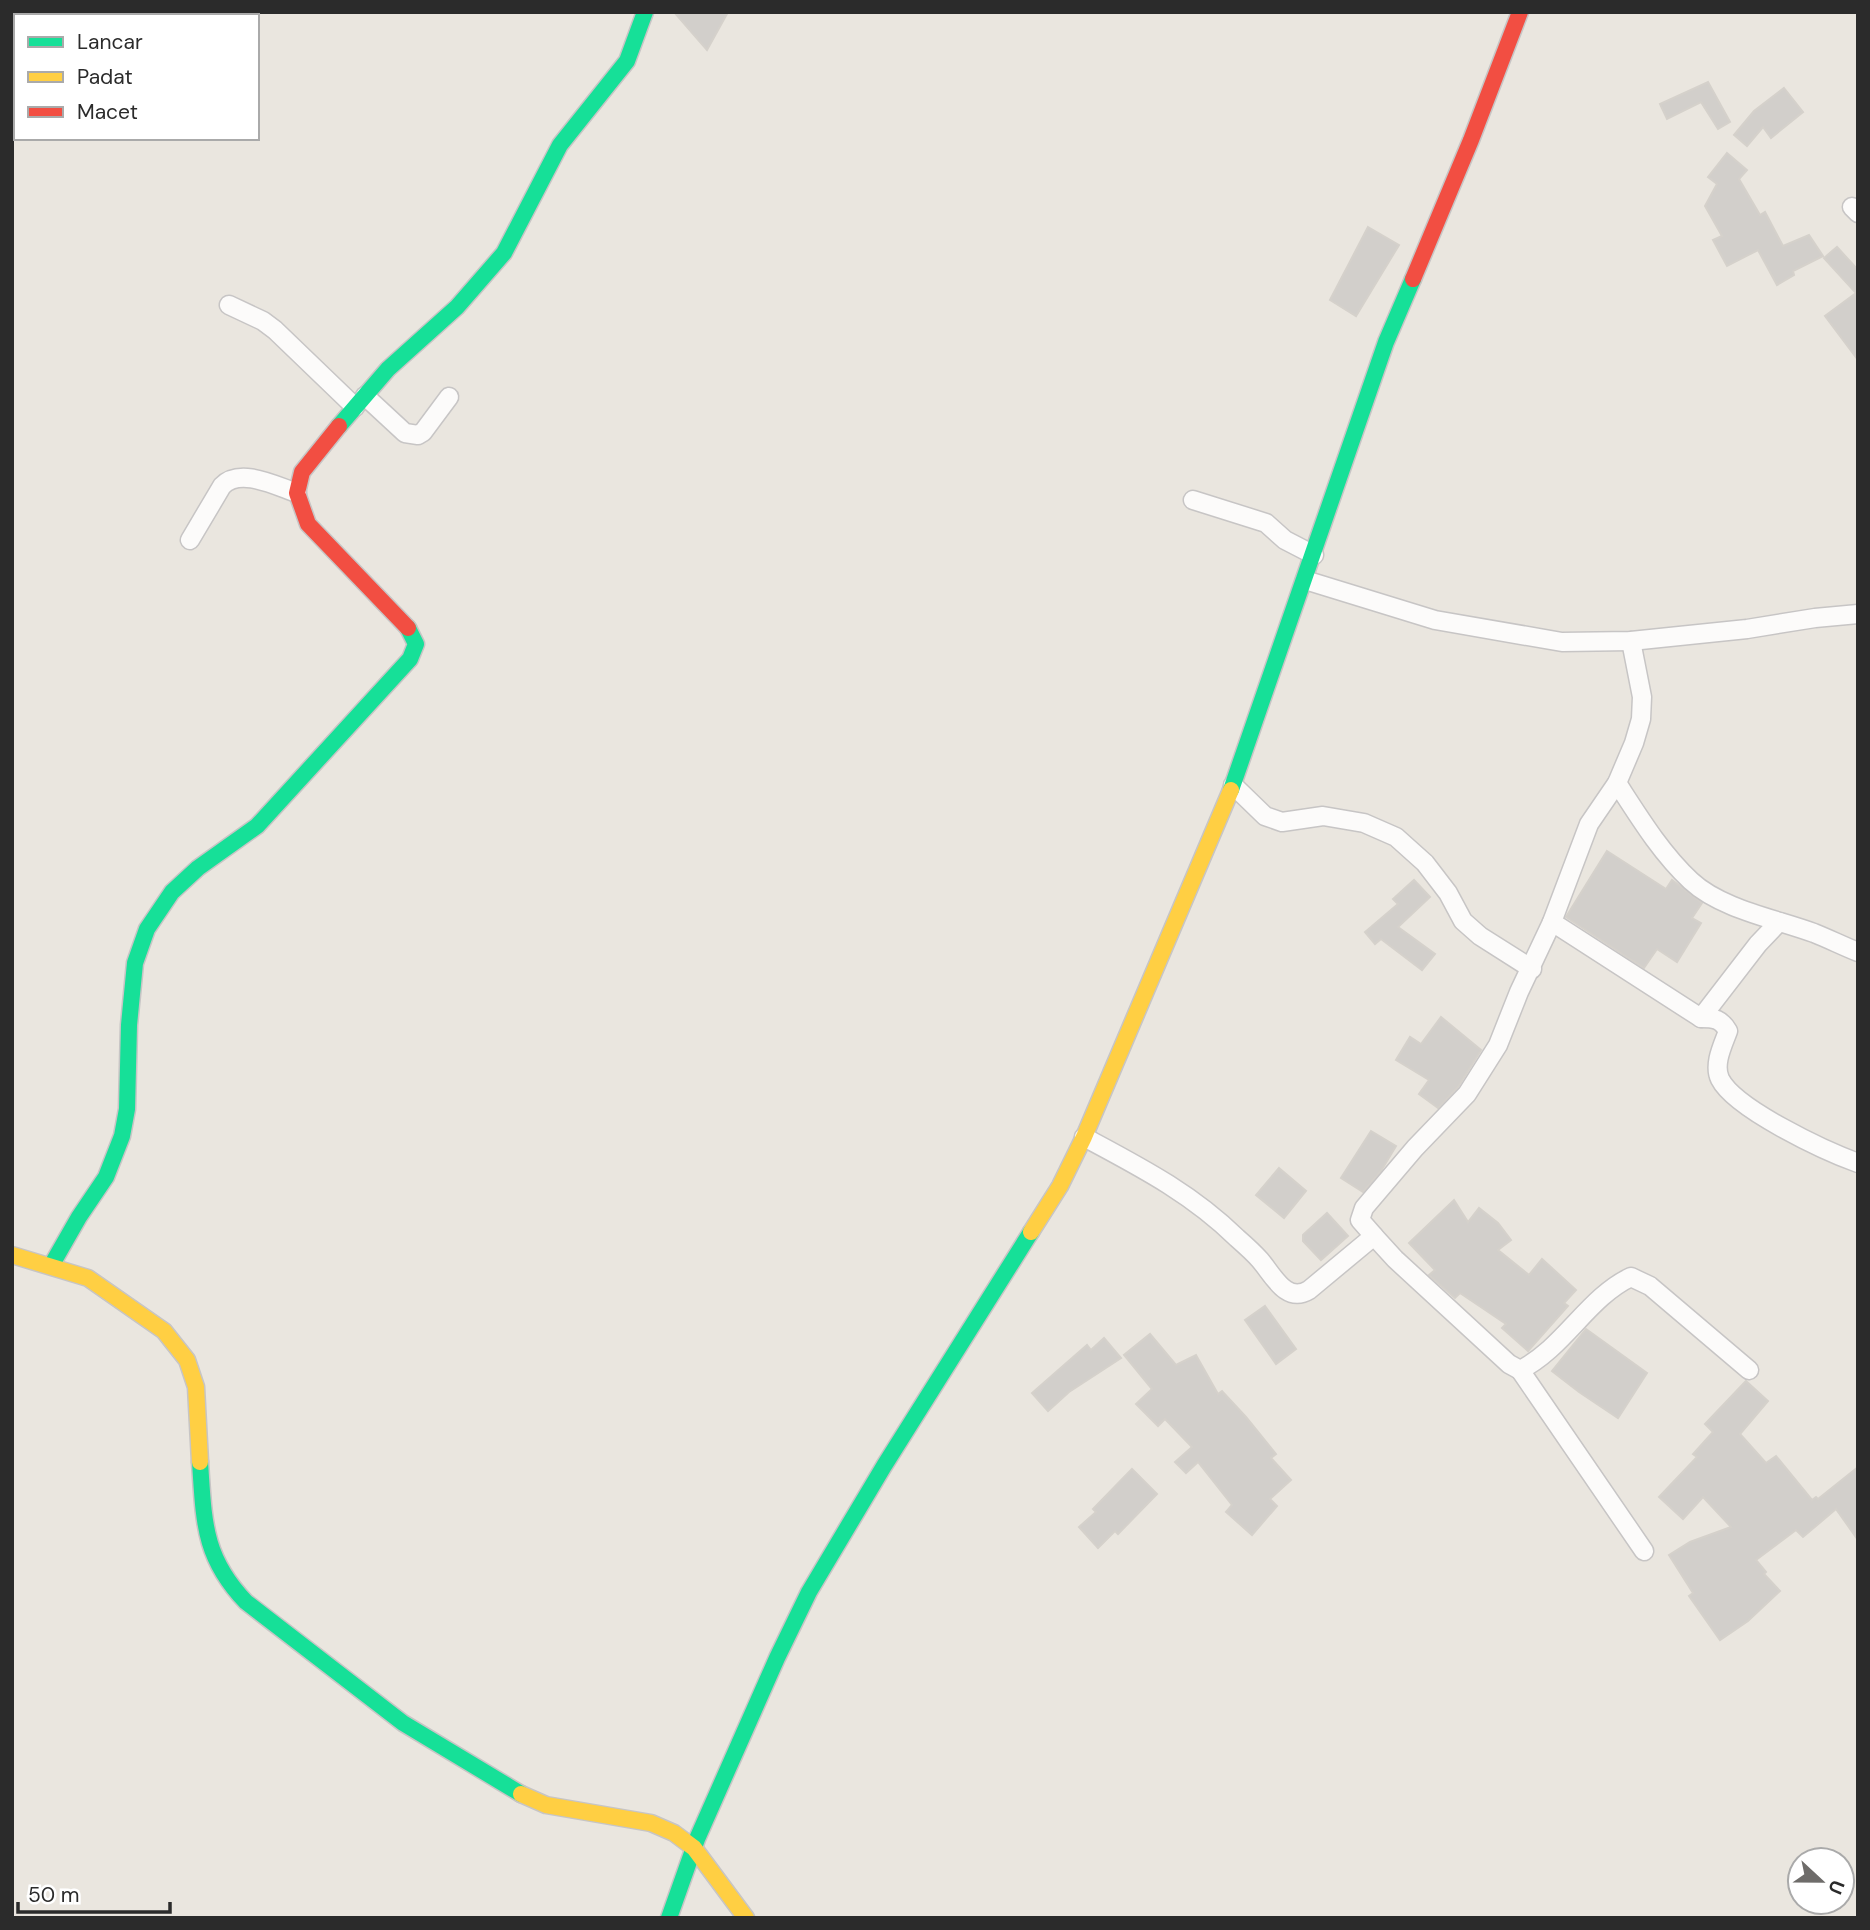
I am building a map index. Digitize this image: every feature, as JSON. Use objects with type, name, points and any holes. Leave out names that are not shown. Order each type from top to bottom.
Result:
[{"type":"street","points":[[51,1266],[106,1177],[122,1136],[127,1109],[129,1025],[135,963],[147,929],[172,892],[198,868],[257,826],[274,808],[410,659],[416,644],[408,628],[308,524],[297,493],[302,472],[388,369],[457,307],[504,253],[560,145],[627,61],[645,12]]},
{"type":"street","points":[[668,1918],[694,1848],[777,1658],[809,1592],[884,1466],[1060,1186],[1084,1136],[1233,785],[1386,342],[1471,140],[1520,12]]},
{"type":"street","points":[[229,304],[263,321],[360,402],[405,433],[412,435],[423,432],[449,397]]},
{"type":"street","points":[[190,540],[228,480],[242,478],[264,481],[297,493]]},
{"type":"street","points":[[1193,500],[1266,523],[1285,540],[1314,555]]},
{"type":"street","points":[[1305,580],[1434,620],[1562,642],[1631,641],[1858,614]]},
{"type":"street","points":[[1631,641],[1642,697],[1641,719],[1634,743],[1617,783],[1589,824],[1552,922],[1498,1045],[1467,1094],[1415,1148],[1364,1208],[1360,1220],[1395,1259],[1499,1355],[1520,1370],[1644,1551]]},
{"type":"street","points":[[1617,783],[1650,835],[1692,883],[1717,897],[1858,952]]},
{"type":"street","points":[[1233,785],[1265,816],[1282,822],[1323,816],[1364,823],[1396,837],[1425,863],[1448,893],[1463,921],[1480,936],[1532,969]]},
{"type":"street","points":[[1552,922],[1701,1018],[1715,1018],[1724,1024],[1728,1031],[1717,1068],[1720,1078],[1733,1094],[1751,1110],[1858,1163]]},
{"type":"street","points":[[1701,1018],[1758,944],[1779,922]]},
{"type":"street","points":[[1084,1136],[1169,1183],[1230,1231],[1259,1259],[1283,1289],[1292,1294],[1302,1295],[1374,1236]]},
{"type":"street","points":[[12,1255],[88,1278],[164,1331],[187,1360],[196,1387],[204,1524],[216,1562],[230,1585],[246,1602],[403,1723],[514,1791],[546,1805],[651,1823],[674,1833],[694,1848],[746,1918]]},
{"type":"street","points":[[1520,1370],[1542,1356],[1621,1281],[1631,1277],[1650,1286],[1749,1370]]},
{"type":"building","points":[[674,12],[728,12],[707,50]]},
{"type":"building","points":[[1708,82],[1730,122],[1718,129],[1701,102],[1667,119],[1660,104]]},
{"type":"building","points":[[1784,88],[1803,112],[1771,138],[1763,127],[1747,146],[1734,135],[1754,111]]},
{"type":"building","points":[[1727,153],[1747,170],[1739,179],[1760,215],[1765,212],[1783,246],[1809,235],[1823,256],[1793,271],[1794,275],[1777,285],[1758,250],[1727,266],[1713,240],[1722,236],[1705,206],[1717,184],[1708,177]]},
{"type":"building","points":[[1368,227],[1399,245],[1356,316],[1330,300]]},
{"type":"building","points":[[1837,247],[1858,270],[1858,360],[1825,316],[1856,293],[1824,258]]},
{"type":"building","points":[[1607,851],[1666,889],[1672,880],[1702,903],[1692,918],[1701,923],[1677,962],[1657,949],[1644,968],[1566,917]]},
{"type":"building","points":[[1414,880],[1430,897],[1398,927],[1435,954],[1422,970],[1381,939],[1375,944],[1365,932],[1398,904],[1393,899]]},
{"type":"building","points":[[1441,1017],[1481,1050],[1458,1087],[1438,1108],[1419,1094],[1429,1080],[1396,1060],[1410,1037],[1421,1044]]},
{"type":"building","points":[[1371,1131],[1396,1146],[1381,1171],[1363,1192],[1341,1178]]},
{"type":"building","points":[[1279,1168],[1306,1191],[1284,1218],[1256,1195]]},
{"type":"building","points":[[1454,1200],[1468,1222],[1479,1208],[1498,1223],[1511,1240],[1498,1250],[1529,1275],[1542,1259],[1576,1290],[1564,1303],[1568,1306],[1528,1351],[1502,1328],[1506,1324],[1460,1293],[1455,1298],[1429,1275],[1435,1270],[1409,1243]]},
{"type":"building","points":[[1327,1213],[1348,1236],[1321,1260],[1303,1241],[1303,1235]]},
{"type":"building","points":[[1265,1306],[1296,1349],[1276,1364],[1245,1320]]},
{"type":"building","points":[[1586,1329],[1647,1373],[1618,1418],[1552,1371]]},
{"type":"building","points":[[1150,1334],[1176,1365],[1196,1355],[1218,1394],[1222,1391],[1246,1417],[1276,1454],[1271,1458],[1291,1480],[1270,1499],[1277,1506],[1252,1535],[1226,1512],[1232,1505],[1198,1462],[1186,1473],[1175,1462],[1192,1447],[1165,1419],[1158,1426],[1136,1404],[1152,1389],[1124,1355]]},
{"type":"building","points":[[1104,1338],[1121,1358],[1069,1392],[1048,1411],[1032,1393],[1087,1345],[1091,1350]]},
{"type":"building","points":[[1746,1381],[1768,1401],[1740,1434],[1766,1463],[1776,1456],[1812,1500],[1816,1497],[1818,1499],[1858,1467],[1858,1540],[1836,1509],[1803,1537],[1796,1530],[1756,1560],[1766,1572],[1764,1574],[1780,1591],[1748,1621],[1720,1640],[1689,1596],[1693,1593],[1669,1555],[1690,1542],[1731,1527],[1703,1497],[1683,1519],[1659,1497],[1697,1457],[1693,1454],[1713,1432],[1705,1424]]},
{"type":"building","points":[[1132,1469],[1157,1494],[1118,1534],[1115,1531],[1098,1548],[1079,1527],[1096,1512],[1093,1509]]},
{"type":"traffic: fast","points":[[339,426],[388,369],[457,307],[504,253],[560,145],[627,61],[645,12]]},
{"type":"traffic: fast","points":[[1231,790],[1386,342],[1413,279]]},
{"type":"traffic: fast","points":[[51,1266],[106,1177],[122,1136],[127,1109],[129,1025],[135,963],[147,929],[172,892],[198,868],[257,826],[410,659],[416,644],[408,628]]},
{"type":"traffic: fast","points":[[669,1918],[697,1839],[809,1592],[884,1466],[1031,1232]]},
{"type":"traffic: fast","points":[[200,1462],[208,1537],[221,1569],[246,1602],[403,1723],[521,1794]]},
{"type":"traffic: slow","points":[[1031,1232],[1060,1186],[1084,1137],[1231,790]]},
{"type":"traffic: slow","points":[[12,1255],[88,1278],[164,1331],[187,1360],[196,1387],[200,1462]]},
{"type":"traffic: slow","points":[[521,1794],[546,1805],[651,1823],[674,1833],[694,1848],[746,1918]]},
{"type":"traffic: jam","points":[[1413,279],[1471,140],[1520,12]]},
{"type":"traffic: jam","points":[[339,426],[302,472],[297,493],[308,524],[408,628]]}]
